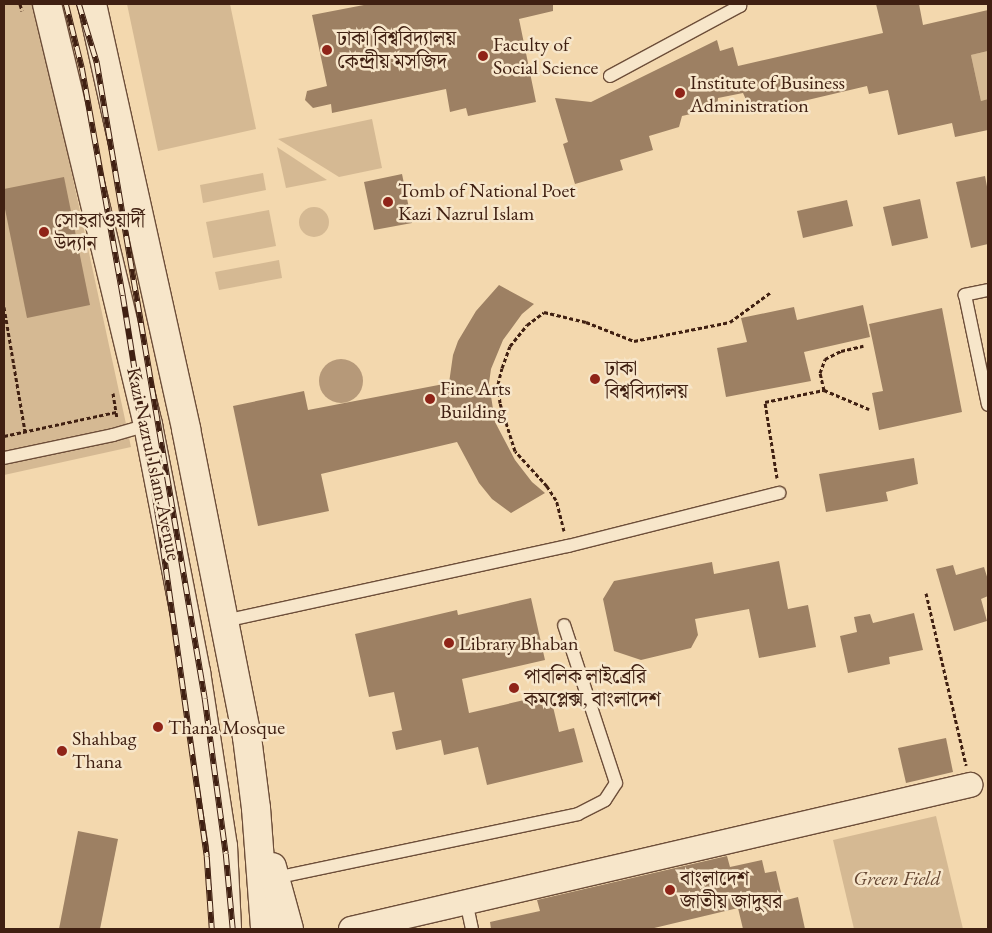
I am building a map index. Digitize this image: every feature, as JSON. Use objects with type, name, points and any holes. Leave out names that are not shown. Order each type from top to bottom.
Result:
[{"type":"main road","name":"Kazi Nazrul Islam Avenue","points":[[47,4],[148,425],[204,720],[223,846],[227,929]]},
{"type":"main road","name":"Kazi Nazrul Islam Avenue","points":[[92,4],[186,429],[247,737],[256,808],[265,929]]},
{"type":"main road","points":[[256,808],[289,929]]},
{"type":"street","points":[[351,929],[970,785]]},
{"type":"lane","points":[[610,76],[740,6],[739,4]]},
{"type":"lane","points":[[988,290],[965,296],[988,405]]},
{"type":"lane","points":[[4,458],[113,435],[148,425]]},
{"type":"lane","points":[[224,621],[568,546],[779,493]]},
{"type":"lane","points":[[275,878],[578,814],[605,800],[616,783],[564,625]]},
{"type":"lane","points":[[466,901],[472,929]]},
{"type":"path","points":[[568,546],[556,500],[547,486],[515,451],[500,404],[498,384],[510,346],[527,325],[544,312],[586,322],[634,341],[730,322],[771,292]]},
{"type":"path","points":[[4,307],[25,431]]},
{"type":"path","points":[[824,390],[820,372],[824,359],[841,350],[863,346]]},
{"type":"path","points":[[779,493],[765,402],[824,390],[869,409]]},
{"type":"path","points":[[4,436],[116,412]]},
{"type":"path","points":[[926,593],[970,785]]},
{"type":"green space","name":"সোহরাওয়ার্দী উদ্যান","points":[[4,4],[34,4],[38,17],[131,447],[4,475]]},
{"type":"green space","points":[[127,4],[230,4],[256,129],[158,151]]},
{"type":"green space","points":[[988,51],[988,99],[981,101],[971,55]]},
{"type":"green space","points":[[372,119],[382,168],[339,177],[278,139]]},
{"type":"green space","points":[[277,147],[327,180],[286,188]]},
{"type":"green space","points":[[263,173],[266,190],[203,203],[200,185]]},
{"type":"green space","points":[[314,207],[320,208],[328,216],[328,228],[320,236],[314,237],[308,236],[300,228],[299,222],[300,216],[308,208]]},
{"type":"green space","points":[[269,210],[276,246],[213,258],[206,222]]},
{"type":"green space","points":[[279,260],[282,278],[219,290],[215,272]]},
{"type":"green space","name":"Green Field","points":[[936,816],[963,929],[854,929],[833,840]]},
{"type":"shaded area","points":[[345,359],[357,365],[362,372],[362,390],[357,397],[350,402],[337,403],[329,400],[322,393],[319,377],[322,369],[329,362]]},
{"type":"building","points":[[369,4],[553,4],[553,11],[519,19],[536,102],[468,116],[466,108],[450,112],[446,89],[332,113],[331,104],[313,108],[305,100],[307,91],[327,86],[312,15]]},
{"type":"building","name":"Institute of Business Administration","points":[[876,4],[919,4],[923,25],[988,10],[988,51],[971,55],[981,101],[988,99],[988,130],[955,137],[952,123],[898,135],[888,90],[869,94],[867,86],[752,113],[743,93],[718,98],[717,108],[682,116],[679,127],[649,136],[653,150],[620,160],[623,170],[575,184],[563,144],[568,142],[555,98],[591,102],[717,40],[720,51],[733,47],[738,66],[883,33]]},
{"type":"building","name":"Tomb of National Poet Kazi Nazrul Islam","points":[[402,174],[412,223],[374,230],[364,182]]},
{"type":"building","points":[[985,176],[988,192],[988,244],[971,248],[956,182]]},
{"type":"building","points":[[64,177],[90,305],[27,318],[4,204],[4,189]]},
{"type":"building","points":[[920,199],[928,238],[892,246],[883,207]]},
{"type":"building","points":[[847,200],[853,226],[803,238],[797,211]]},
{"type":"building","name":"Fine Arts Building","points":[[499,285],[534,304],[522,314],[503,340],[491,369],[489,383],[495,422],[515,460],[532,482],[545,493],[511,513],[492,499],[479,483],[457,442],[321,474],[329,511],[258,526],[233,406],[304,391],[308,410],[449,383],[453,355],[458,341],[476,311]]},
{"type":"building","points":[[863,305],[870,337],[804,352],[811,381],[726,397],[717,348],[747,342],[741,318],[794,307],[797,320]]},
{"type":"building","points":[[942,308],[962,412],[879,430],[872,393],[883,391],[869,324]]},
{"type":"building","points":[[914,458],[918,484],[886,492],[888,501],[826,512],[819,474]]},
{"type":"building","points":[[779,561],[788,609],[808,605],[816,647],[759,658],[749,609],[695,619],[698,635],[691,648],[641,660],[614,651],[603,599],[614,581],[712,562],[714,574]]},
{"type":"building","points":[[953,565],[956,575],[984,567],[988,580],[988,596],[981,599],[987,621],[954,631],[936,569]]},
{"type":"building","points":[[531,598],[545,660],[462,679],[469,713],[550,694],[559,732],[574,728],[583,762],[487,785],[478,747],[444,755],[441,740],[396,750],[392,732],[402,730],[394,692],[369,697],[355,634],[457,610],[458,615]]},
{"type":"building","points":[[914,613],[923,650],[889,657],[890,664],[848,673],[840,636],[857,632],[854,617],[870,614],[873,623]]},
{"type":"building","points":[[946,738],[953,772],[906,783],[898,748]]},
{"type":"building","points":[[78,831],[118,839],[100,929],[59,929]]},
{"type":"building","name":"বাংলাদেশ জাতীয় জাদুঘর","points":[[727,856],[730,867],[762,860],[765,873],[776,871],[783,901],[798,897],[805,929],[743,929],[738,908],[650,929],[491,929],[490,922],[540,911],[537,900]]},
{"type":"railway","points":[[66,4],[82,68],[123,296],[160,526],[207,857],[212,929]]},
{"type":"railway","points":[[79,4],[97,63],[205,699],[226,854],[233,929]]},
{"type":"place","name":"ঢাকা বিশ্ববিদ্যালয় কেন্দ্রীয় মসজিদ","points":[[327,50]]},
{"type":"place","name":"Faculty of Social Science","points":[[483,56]]},
{"type":"place","name":"Institute of Business Administration","points":[[680,93]]},
{"type":"place","name":"Tomb of National Poet Kazi Nazrul Islam","points":[[388,202]]},
{"type":"place","name":"সোহরাওয়ার্দী উদ্যান","points":[[44,232]]},
{"type":"place","name":"ঢাকা বিশ্ববিদ্যালয়","points":[[595,379]]},
{"type":"place","name":"Fine Arts Building","points":[[430,399]]},
{"type":"place","name":"Library Bhaban","points":[[449,643]]},
{"type":"place","name":"পাবলিক লাইব্রেরি কমপ্লেক্স, বাংলাদেশ","points":[[514,688]]},
{"type":"place","name":"Thana Mosque","points":[[158,727]]},
{"type":"place","name":"Shahbag Thana","points":[[62,751]]},
{"type":"place","name":"বাংলাদেশ জাতীয় জাদুঘর","points":[[670,890]]}]
